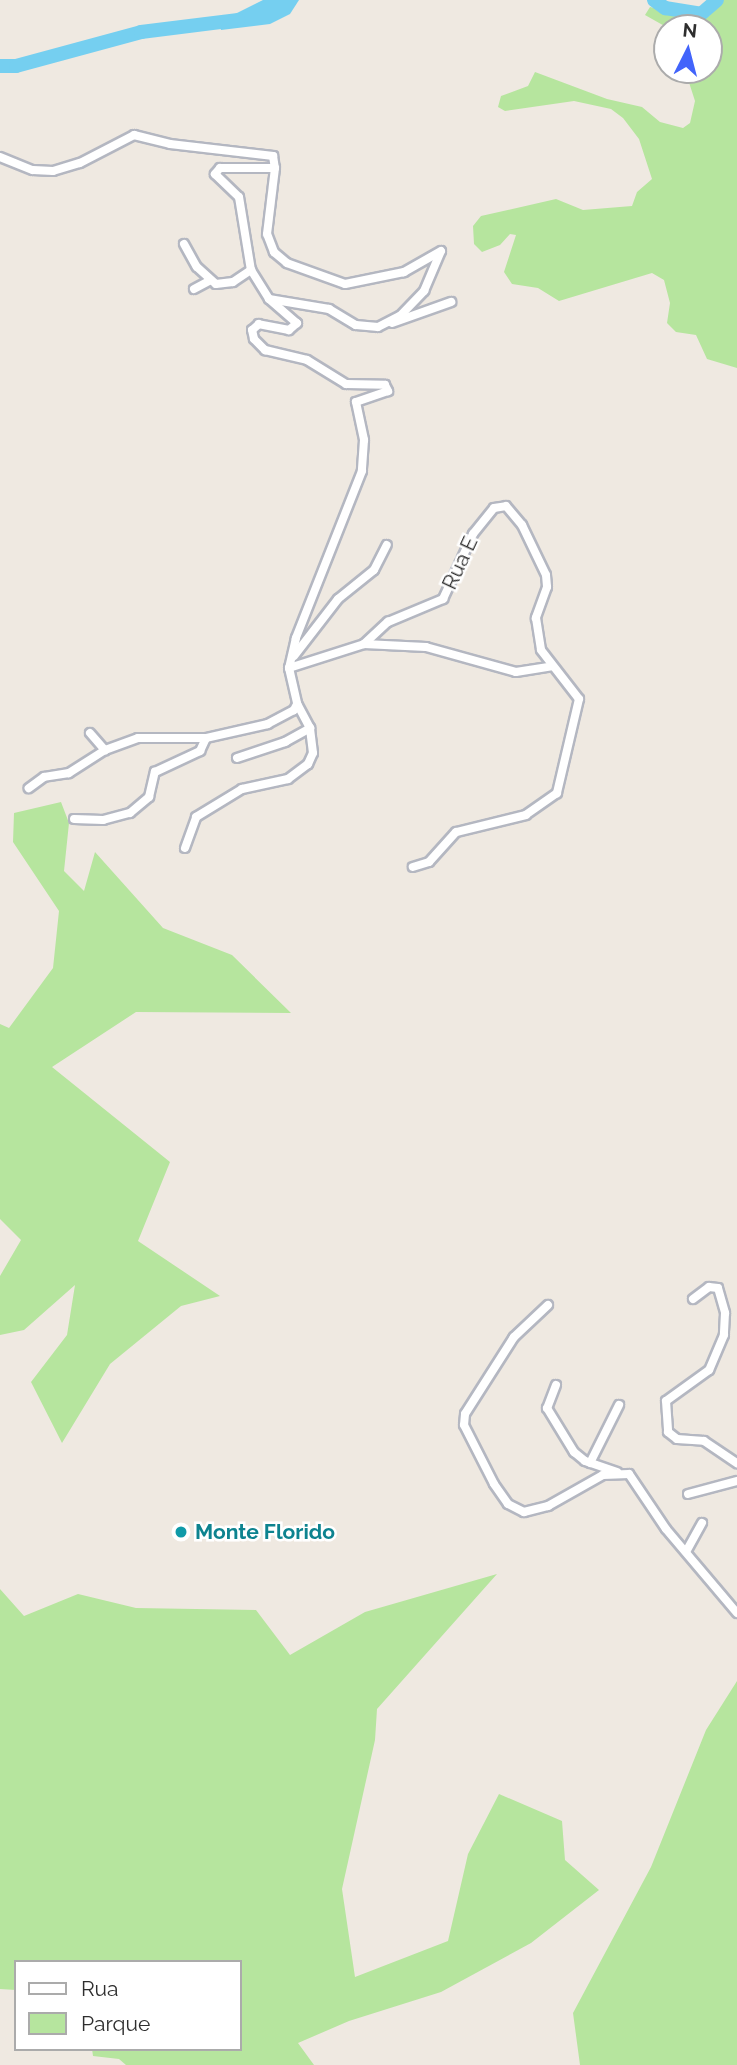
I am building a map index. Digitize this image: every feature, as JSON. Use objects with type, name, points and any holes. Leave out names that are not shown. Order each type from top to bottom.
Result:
[{"type":"street","points":[[0,157],[23,167],[53,171],[134,135],[170,144],[270,154],[275,168],[267,234],[275,252],[287,263],[345,285],[404,272],[440,250],[424,291],[389,323]]},
{"type":"street","points":[[185,848],[196,817],[242,789],[288,779],[308,764],[313,753],[310,728],[297,704],[289,665],[311,594],[362,471],[364,440],[356,402],[388,391],[384,385],[346,384],[307,360],[262,349],[252,336],[255,326],[289,330],[297,326],[269,299],[251,270],[236,192],[215,177],[216,170],[275,168]]},
{"type":"street","points":[[184,244],[209,281]]},
{"type":"street","points":[[194,289],[209,281],[228,284],[251,270]]},
{"type":"street","points":[[269,299],[329,309],[362,327],[389,323],[451,302]]},
{"type":"street","name":"Rua E","points":[[289,665],[364,644],[388,622],[430,606],[448,593],[479,524],[502,505],[522,525],[546,575],[536,630],[544,657],[552,666]]},
{"type":"street","points":[[289,665],[338,599],[374,570],[387,545]]},
{"type":"street","points":[[364,644],[426,647],[516,672],[552,666],[579,699],[557,793],[526,815],[456,832],[433,859],[413,867]]},
{"type":"street","points":[[29,788],[44,776],[76,769],[105,750],[145,736],[205,738],[275,721],[290,714],[297,704]]},
{"type":"street","points":[[237,758],[285,742],[310,728]]},
{"type":"street","points":[[90,733],[105,750]]},
{"type":"street","points":[[74,819],[103,820],[130,813],[149,797],[155,772],[200,751],[205,738]]},
{"type":"street","points":[[693,1299],[709,1287],[718,1288],[725,1313],[724,1335],[709,1370],[666,1401],[668,1432],[677,1439],[704,1441],[737,1464]]},
{"type":"street","points":[[548,1305],[514,1337],[466,1410],[464,1425],[494,1484],[518,1511],[548,1506],[596,1478],[618,1472]]},
{"type":"street","points":[[556,1385],[547,1408],[576,1455],[634,1478],[666,1529],[687,1550],[737,1613]]},
{"type":"street","points":[[590,1462],[620,1405]]},
{"type":"street","points":[[688,1494],[737,1481]]},
{"type":"street","points":[[687,1550],[702,1523]]},
{"type":"green space","points":[[722,0],[737,0],[737,368],[707,359],[696,335],[676,332],[667,323],[670,303],[664,280],[652,273],[559,301],[538,288],[512,284],[504,272],[516,235],[510,234],[500,245],[482,252],[474,244],[473,226],[481,216],[556,199],[583,210],[632,206],[637,192],[652,179],[639,139],[623,118],[611,109],[574,101],[505,111],[498,107],[501,96],[528,86],[535,72],[607,99],[642,107],[660,122],[683,128],[690,123],[695,101],[690,84],[723,84],[723,14],[711,14]]},
{"type":"green space","points":[[650,7],[678,14],[653,14],[653,20],[645,15]]},
{"type":"green space","points":[[61,802],[69,823],[64,871],[84,891],[95,852],[163,928],[232,955],[291,1013],[136,1012],[52,1067],[170,1162],[138,1241],[220,1296],[181,1306],[110,1364],[62,1443],[31,1382],[67,1335],[75,1285],[24,1330],[0,1335],[0,1276],[21,1240],[0,1219],[0,1024],[9,1028],[53,968],[59,911],[13,842],[14,813]]},
{"type":"green space","points":[[497,1574],[377,1709],[375,1740],[342,1889],[355,1977],[448,1941],[468,1854],[499,1794],[562,1821],[565,1860],[599,1890],[531,1943],[441,1992],[349,2021],[298,2043],[314,2065],[126,2065],[119,2059],[93,2056],[92,2051],[242,2051],[242,1960],[14,1960],[14,1990],[0,1989],[0,1589],[24,1616],[78,1594],[136,1608],[256,1610],[290,1655],[365,1612]]},
{"type":"green space","points":[[737,1681],[737,2065],[580,2065],[573,2013],[651,1867],[706,1730]]},
{"type":"water","points":[[263,0],[299,0],[290,14],[270,24],[221,30],[219,22]]},
{"type":"waterway","points":[[654,0],[665,8],[701,14],[717,0]]},
{"type":"waterway","points":[[0,66],[16,66],[141,32],[238,20]]},
{"type":"place","name":"Monte Florido","points":[[181,1532]]}]
